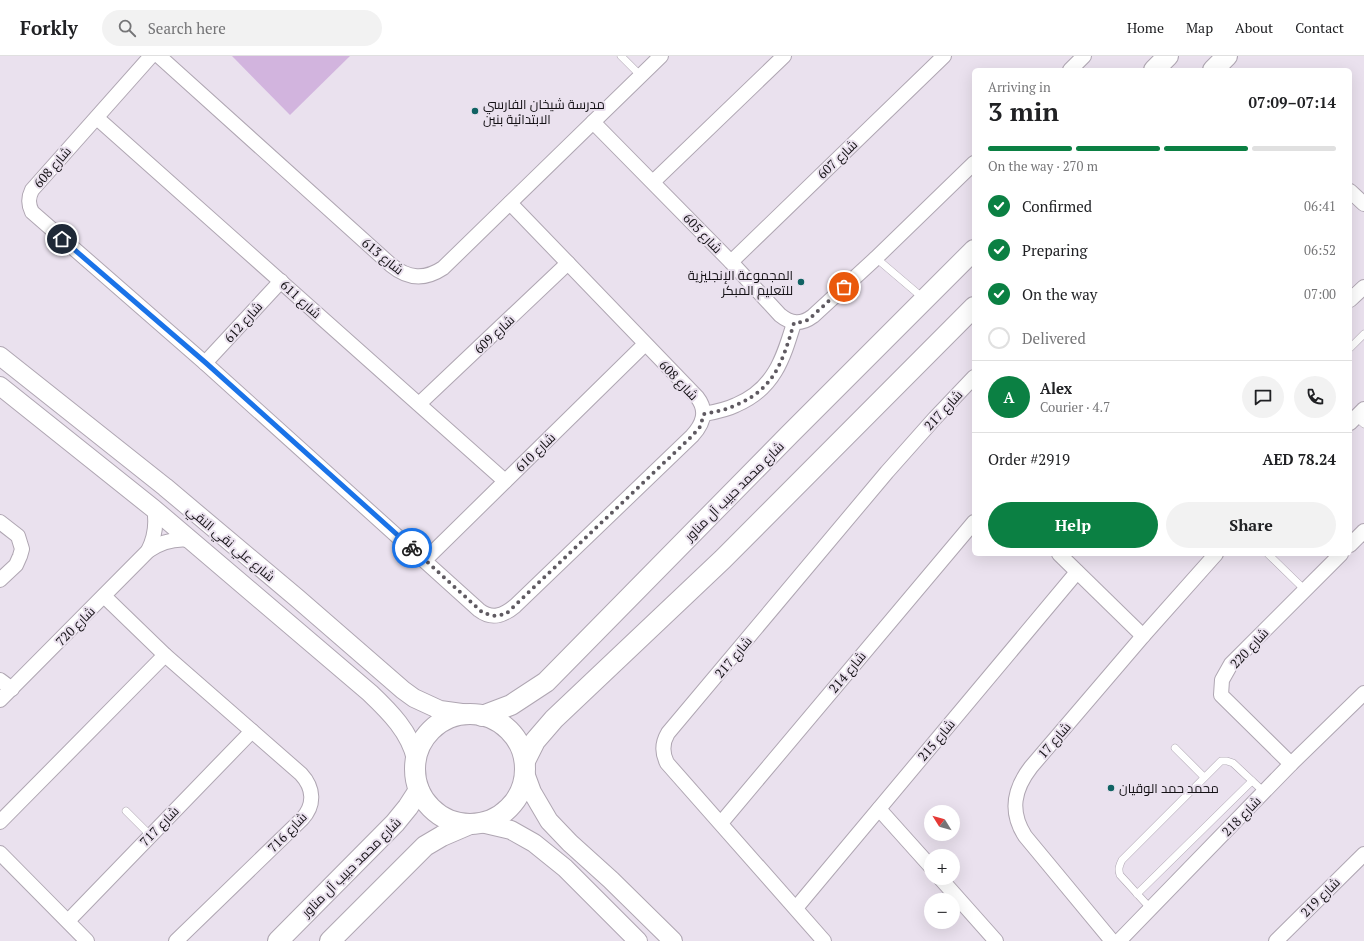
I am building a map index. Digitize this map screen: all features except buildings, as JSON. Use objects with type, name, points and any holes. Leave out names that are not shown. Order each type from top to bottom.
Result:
[{"type":"main road","points":[[1156,68],[1168,56]]},
{"type":"main road","points":[[1215,68],[1227,56]]},
{"type":"main road","name":"شارع محمد حبيب آل مناور","points":[[475,715],[511,705],[546,682],[783,440],[972,252]]},
{"type":"main road","points":[[330,941],[425,846],[442,836],[488,821],[500,815],[514,802],[521,791],[525,767],[535,741],[554,719],[723,559],[972,309]]},
{"type":"main road","points":[[476,824],[456,823],[440,816],[428,805],[419,790],[415,773],[416,759],[425,738],[438,725],[453,717],[475,715],[500,722],[512,734],[519,745],[525,767]]},
{"type":"main road","name":"شارع محمد حبيب آل مناور","points":[[278,941],[395,823],[419,790]]},
{"type":"street","name":"شارع 608","points":[[151,56],[32,190],[29,199],[30,208],[35,216],[206,363],[483,613],[495,616],[506,614],[692,436],[700,427],[704,414],[697,397],[510,203]]},
{"type":"street","name":"شارع 613","points":[[158,56],[386,260],[404,274],[418,277],[424,277],[437,272],[661,56]]},
{"type":"street","points":[[653,182],[784,56]]},
{"type":"street","name":"شارع 607","points":[[731,262],[944,56]]},
{"type":"street","points":[[1072,68],[1084,56]]},
{"type":"street","name":"شارع 611","points":[[97,118],[505,481]]},
{"type":"street","name":"شارع 605","points":[[593,122],[731,262],[780,315],[794,323]]},
{"type":"street","points":[[704,414],[736,406],[754,396],[764,387],[780,365],[794,323],[808,320],[876,258],[972,165]]},
{"type":"street","points":[[1352,193],[1364,204]]},
{"type":"street","name":"شارع 609","points":[[419,404],[568,264]]},
{"type":"street","name":"شارع 612","points":[[206,363],[281,281]]},
{"type":"street","points":[[1352,298],[1364,286]]},
{"type":"street","name":"شارع 610","points":[[425,560],[645,344]]},
{"type":"street","name":"شارع علي نقي النقي","points":[[0,356],[165,487],[297,598],[403,690],[440,710],[475,715]]},
{"type":"street","name":"شارع 217","points":[[824,941],[667,763],[663,754],[665,738],[887,472],[972,379]]},
{"type":"street","name":"شارع علي نقي النقي","points":[[0,386],[154,509],[381,704],[406,734],[414,750],[416,759]]},
{"type":"street","name":"شارع 720","points":[[148,551],[155,531],[156,516],[154,509]]},
{"type":"street","points":[[0,522],[18,536],[22,549],[16,564],[0,580]]},
{"type":"street","name":"شارع 214","points":[[721,823],[972,524]]},
{"type":"street","points":[[1352,543],[1364,531]]},
{"type":"street","name":"شارع 720","points":[[0,700],[148,551],[161,543],[168,541],[183,539],[190,540]]},
{"type":"street","points":[[1061,556],[1143,636]]},
{"type":"street","name":"شارع 17","points":[[1112,941],[1020,828],[1017,820],[1015,801],[1020,782],[1031,767],[1143,636],[1214,556]]},
{"type":"street","name":"شارع 220","points":[[1291,764],[1221,695],[1222,680],[1231,664],[1339,556]]},
{"type":"street","name":"شارع 215","points":[[796,908],[1077,572]]},
{"type":"street","name":"شارع 716","points":[[104,596],[165,654],[306,779],[311,790],[311,803],[302,819],[176,941]]},
{"type":"street","points":[[0,822],[165,654]]},
{"type":"street","points":[[0,680],[12,689]]},
{"type":"street","name":"شارع 218","points":[[1119,941],[1291,764],[1363,696]]},
{"type":"street","name":"شارع 717","points":[[68,921],[252,731]]},
{"type":"street","points":[[525,767],[532,792],[541,809],[558,832],[611,880],[673,941]]},
{"type":"street","points":[[879,808],[924,859]]},
{"type":"street","points":[[476,824],[511,830],[534,843],[565,868],[638,941]]},
{"type":"street","points":[[0,853],[87,941]]},
{"type":"street","name":"شارع 219","points":[[1276,941],[1364,854]]},
{"type":"street","points":[[946,885],[996,941]]},
{"type":"lane","points":[[621,56],[640,76]]},
{"type":"lane","points":[[876,258],[924,300]]},
{"type":"lane","points":[[1352,346],[1364,334]]},
{"type":"lane","points":[[1270,556],[1305,590]]},
{"type":"lane","points":[[1174,748],[1204,776]]},
{"type":"lane","points":[[1150,909],[1120,875],[1119,865],[1204,776],[1221,761],[1227,760],[1233,763],[1264,792]]},
{"type":"lane","points":[[1137,894],[1252,780]]},
{"type":"lane","points":[[126,811],[150,835]]},
{"type":"shaded area","points":[[232,56],[350,56],[290,115]]},
{"type":"way so far","points":[[412,548],[483,613],[489,616],[500,616],[506,614],[692,436],[700,427],[704,414],[736,406],[754,396],[764,387],[780,365],[794,323],[808,320],[844,287]]},
{"type":"place","name":"مدرسة شيخان الفارسي الابتدائية بنين","points":[[475,111]]},
{"type":"place","name":"المجموعة الإنجليزية للتعليم المبكر","points":[[801,282]]},
{"type":"place","name":"محمد حمد الوقيان","points":[[1111,788]]},
{"type":"route","points":[[62,239],[206,363],[412,548]]}]
